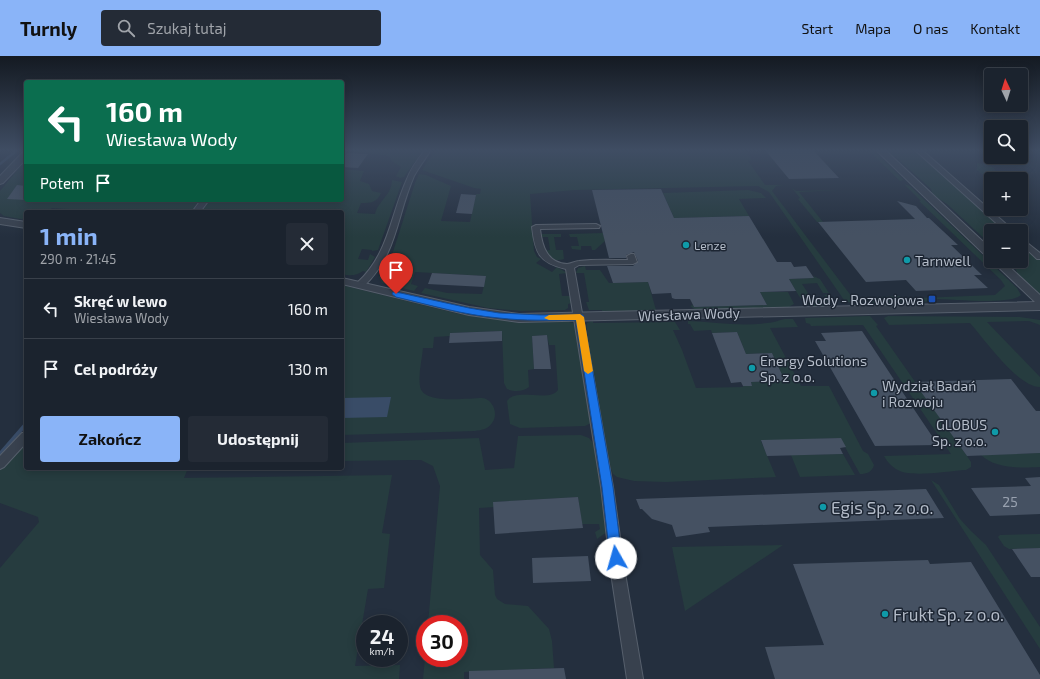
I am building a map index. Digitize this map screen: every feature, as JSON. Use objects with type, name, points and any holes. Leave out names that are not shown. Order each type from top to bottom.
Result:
[{"type":"street","points":[[360,285],[369,277],[380,262],[410,179]]},
{"type":"street","points":[[911,179],[984,248]]},
{"type":"street","points":[[951,179],[1002,224]]},
{"type":"street","points":[[0,221],[24,225]]},
{"type":"street","points":[[596,226],[536,227],[539,251],[542,256],[558,264],[570,267],[577,263],[633,262],[631,256]]},
{"type":"street","points":[[1029,248],[1040,253]]},
{"type":"street","points":[[1029,248],[1040,257]]},
{"type":"street","points":[[570,267],[580,317],[607,487],[618,573],[635,679]]},
{"type":"street","points":[[1004,268],[1040,302]]},
{"type":"street","name":"Wiesława Wody","points":[[344,281],[469,311],[499,316],[541,318],[774,311],[1040,306]]},
{"type":"street","points":[[0,464],[24,438]]},
{"type":"green space","points":[[10,179],[24,179],[24,202],[200,202],[194,210],[86,210],[52,208],[49,210],[24,210],[24,220],[4,216],[0,213],[0,191]]},
{"type":"green space","points":[[344,179],[361,179],[360,181],[369,184],[372,191],[381,193],[375,201],[361,203],[357,213],[375,214],[379,205],[390,190],[392,180],[402,182],[378,250],[372,251],[362,249],[358,259],[368,260],[370,254],[375,257],[366,272],[363,271],[353,275],[344,274],[344,210],[200,210],[206,202],[344,202]]},
{"type":"green space","points":[[417,179],[435,179],[451,186],[441,221],[470,222],[476,194],[480,194],[481,189],[448,179],[761,179],[765,185],[784,185],[776,186],[772,191],[852,297],[854,303],[853,304],[844,300],[769,192],[758,186],[575,190],[530,194],[534,251],[537,257],[541,259],[536,263],[552,272],[557,267],[567,273],[559,274],[562,296],[571,296],[572,303],[568,304],[568,308],[565,310],[521,311],[488,308],[421,293],[425,288],[447,293],[482,294],[486,276],[415,272],[411,284],[418,286],[414,291],[382,283],[379,277],[392,255]]},
{"type":"green space","points":[[920,179],[948,179],[984,211],[984,216],[990,216],[999,224],[984,224],[984,238],[947,204],[933,195],[931,189]]},
{"type":"green space","points":[[904,184],[910,186],[984,257],[984,264],[919,201],[921,201]]},
{"type":"green space","points":[[792,188],[796,191],[841,190],[799,192],[823,222],[817,222],[798,199],[800,198]]},
{"type":"green space","points":[[748,190],[761,193],[766,198],[739,199],[749,216],[674,218],[663,193]]},
{"type":"green space","points":[[603,233],[605,241],[595,250],[592,250],[591,246],[581,246],[581,250],[572,249],[571,246],[579,246],[577,237],[570,237],[569,234]]},
{"type":"green space","points":[[541,234],[561,234],[561,237],[554,237],[556,250],[563,250],[564,259],[555,260],[543,251],[550,250],[548,237],[542,237]]},
{"type":"green space","points":[[1028,249],[1040,260],[1040,296],[1018,275],[1015,268],[1028,268]]},
{"type":"green space","points":[[585,266],[586,270],[600,270],[609,283],[648,282],[656,310],[602,312],[602,310],[589,310],[586,302],[589,302],[584,273],[576,273],[578,268]]},
{"type":"green space","points":[[989,268],[996,268],[1017,288],[1021,295],[1004,300],[977,301],[929,299],[930,301],[896,305],[879,305],[871,303],[864,298],[899,296],[910,300],[920,298],[995,295],[1005,286]]},
{"type":"green space","points":[[813,276],[820,279],[829,293],[823,293],[817,283],[802,284],[812,299],[827,299],[824,295],[830,294],[833,301],[829,306],[813,306],[803,301],[789,279],[814,278]]},
{"type":"green space","points":[[344,285],[459,314],[518,322],[566,321],[573,323],[576,327],[591,423],[585,426],[520,428],[510,424],[507,401],[511,397],[518,395],[548,395],[554,394],[558,390],[555,345],[549,345],[547,335],[532,336],[534,369],[528,370],[529,387],[521,391],[507,389],[504,383],[502,331],[450,333],[450,336],[434,337],[433,348],[423,348],[420,386],[423,392],[429,396],[446,399],[482,398],[486,399],[492,404],[495,415],[489,427],[475,431],[344,435]]},
{"type":"green space","points":[[760,292],[788,292],[794,304],[787,308],[696,310],[690,306],[767,305]]},
{"type":"green space","points":[[870,316],[878,325],[876,326],[967,456],[971,462],[971,467],[966,470],[914,474],[897,470],[886,459],[884,456],[951,454],[863,325],[811,326],[810,324],[806,323],[805,318]]},
{"type":"green space","points":[[888,316],[1020,317],[1040,320],[1040,325],[1029,321],[987,322],[1040,377],[1040,387],[1031,385],[1012,371],[970,323],[889,325],[884,318]]},
{"type":"green space","points":[[785,319],[793,319],[798,327],[770,328],[801,386],[829,386],[863,451],[868,454],[874,465],[871,471],[860,474],[840,438],[761,441],[776,477],[666,482],[634,481],[617,477],[613,474],[592,368],[587,323],[593,321],[593,323],[675,322],[680,330],[673,330],[696,388],[743,387],[752,386],[751,382],[785,381],[772,353],[746,354],[737,332],[712,333],[711,330],[694,331],[690,324],[688,324],[688,321],[747,325],[769,323]]},
{"type":"green space","points":[[581,435],[589,438],[594,444],[607,532],[597,539],[595,532],[600,529],[599,524],[582,524],[578,497],[494,502],[494,507],[479,508],[480,555],[493,570],[495,595],[497,599],[505,604],[528,606],[549,629],[552,641],[554,668],[464,672],[464,679],[423,679],[424,667],[468,667],[468,615],[429,615],[440,486],[433,466],[421,460],[344,461],[344,443],[479,438],[485,470],[514,468],[518,436]]},
{"type":"green space","points":[[24,442],[24,470],[187,470],[184,478],[392,475],[382,533],[390,534],[384,588],[368,589],[364,615],[356,615],[355,666],[400,667],[399,679],[0,679],[0,568],[39,522],[38,517],[0,503],[0,470]]},
{"type":"green space","points":[[1040,453],[1040,467],[1009,467],[987,460],[981,455]]},
{"type":"green space","points":[[843,454],[855,475],[800,477],[791,455]]},
{"type":"green space","points":[[931,480],[939,485],[960,519],[986,545],[1040,627],[1040,649]]},
{"type":"green space","points":[[1040,534],[1040,548],[1009,549],[1004,546],[998,537],[1000,535]]},
{"type":"green space","points":[[783,545],[685,611],[672,547]]},
{"type":"water","points":[[391,397],[387,417],[344,418],[344,398]]},
{"type":"building","points":[[17,185],[24,186],[24,200],[7,199]]},
{"type":"building","name":"Lenze","points":[[661,189],[674,218],[749,216],[777,262],[791,262],[794,267],[806,266],[814,278],[789,279],[796,291],[760,292],[767,305],[694,307],[690,299],[675,299],[672,298],[671,293],[652,294],[648,282],[613,283],[607,266],[633,266],[638,261],[634,252],[626,255],[626,258],[609,258],[592,190]]},
{"type":"building","points":[[461,194],[476,195],[472,214],[456,213]]},
{"type":"building","name":"Tarnwell","points":[[897,201],[916,206],[927,218],[929,218],[958,245],[951,245],[982,275],[974,275],[988,288],[916,291],[906,280],[866,282],[818,222],[915,219]]},
{"type":"building","points":[[432,273],[486,276],[484,287],[428,284]]},
{"type":"building","points":[[502,331],[502,341],[449,343],[450,333]]},
{"type":"building","name":"Wydział Badań i Rozwoju","points":[[862,331],[938,445],[875,446],[815,341],[826,341],[821,333]]},
{"type":"building","name":"Energy Solutions Sp. z o.o.","points":[[737,332],[746,354],[772,353],[785,381],[751,382],[752,386],[743,386],[741,382],[731,383],[712,333]]},
{"type":"building","points":[[547,335],[551,369],[534,369],[532,336]]},
{"type":"building","name":"GLOBUS Sp. z o.o.","points":[[1011,379],[1036,411],[1040,411],[1040,453],[967,456],[914,382]]},
{"type":"building","points":[[841,438],[846,447],[840,448],[843,454],[767,456],[761,440]]},
{"type":"building","points":[[1040,477],[1040,514],[990,516],[971,488],[1031,486],[1025,478]]},
{"type":"building","name":"Egis Sp. z o.o.","points":[[926,489],[944,518],[708,527],[710,532],[676,537],[672,525],[652,519],[642,509],[640,509],[636,499]]},
{"type":"building","points":[[578,497],[583,528],[495,534],[493,502]]},
{"type":"building","points":[[1040,548],[1040,577],[1031,577],[1012,549]]},
{"type":"building","points":[[588,556],[591,581],[533,583],[532,558]]},
{"type":"building","points":[[928,560],[930,564],[971,562],[1040,675],[1040,679],[775,679],[765,647],[824,645],[793,564]]},
{"type":"building","points":[[564,668],[566,679],[469,679],[469,671]]},
{"type":"waterway","points":[[0,454],[24,426]]},
{"type":"slow traffic","points":[[549,318],[580,317],[588,371]]},
{"type":"place","name":"Lenze","points":[[686,245]]},
{"type":"place","name":"Tarnwell","points":[[907,260]]},
{"type":"place","name":"Wody - Rozwojowa","points":[[932,299]]},
{"type":"place","name":"Energy Solutions Sp. z o.o.","points":[[752,368]]},
{"type":"place","name":"Wydział Badań i Rozwoju","points":[[874,393]]},
{"type":"place","name":"GLOBUS Sp. z o.o.","points":[[995,432]]},
{"type":"place","name":"Egis Sp. z o.o.","points":[[823,507]]},
{"type":"place","name":"Frukt Sp. z o.o.","points":[[885,614]]},
{"type":"route","points":[[396,294],[469,311],[499,316],[519,318],[580,317],[607,487],[616,558]]}]
